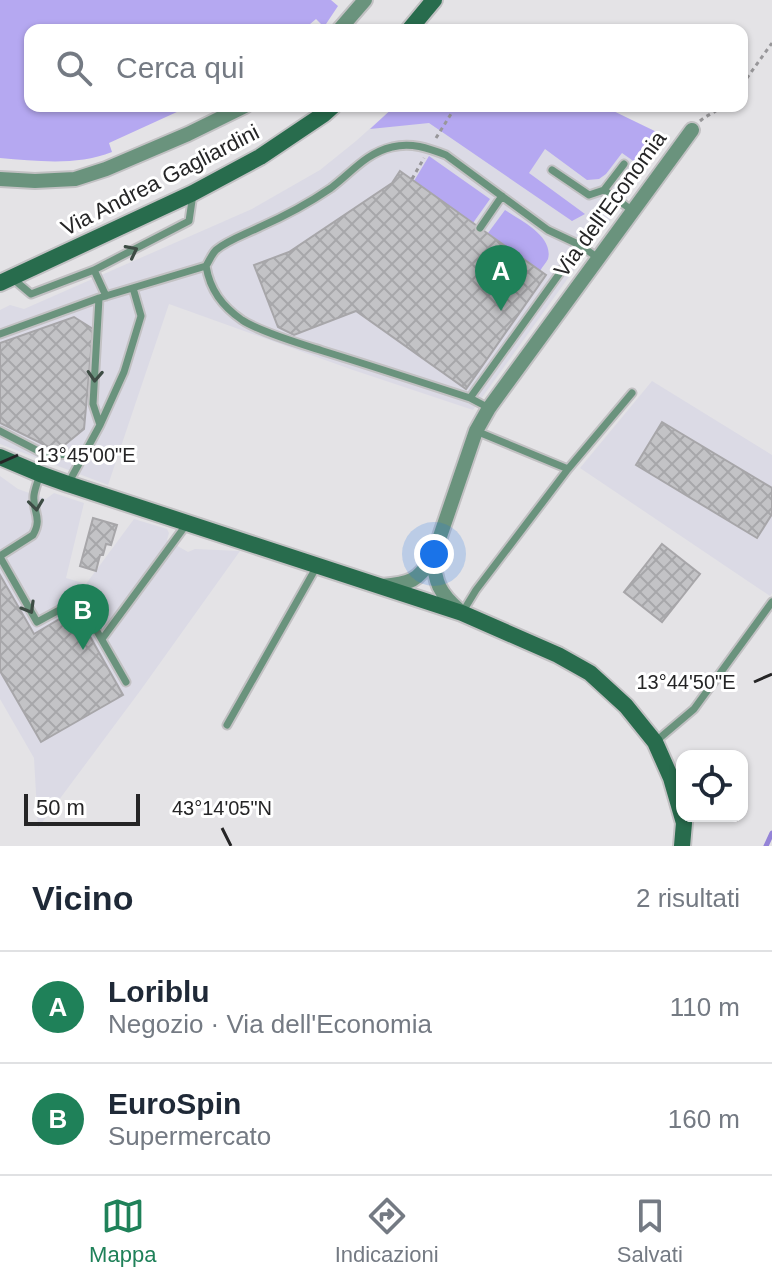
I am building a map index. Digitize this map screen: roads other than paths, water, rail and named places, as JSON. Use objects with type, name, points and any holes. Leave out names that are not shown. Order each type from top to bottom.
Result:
[{"type":"main road","points":[[414,24],[434,0]]},
{"type":"main road","name":"Via Andrea Gagliardini","points":[[6,281],[193,193],[260,157],[326,112]]},
{"type":"main road","points":[[0,457],[68,484],[462,613],[558,655],[590,673],[626,706],[655,742],[671,778],[684,823],[682,846]]},
{"type":"street","points":[[344,24],[363,0]]},
{"type":"street","points":[[0,179],[75,179],[106,169],[233,112]]},
{"type":"street","name":"Via dell'Economia","points":[[429,575],[476,431],[489,408],[692,130]]},
{"type":"street","points":[[429,575],[447,600],[462,613]]},
{"type":"street","points":[[382,586],[407,584],[429,575]]},
{"type":"street","points":[[429,575],[423,595],[431,603]]},
{"type":"lane","points":[[489,408],[470,398],[246,323],[217,298],[206,266],[215,251],[311,202],[375,152],[412,144],[446,155],[548,230],[580,245],[598,258]]},
{"type":"lane","points":[[552,170],[589,195],[604,190],[624,164]]},
{"type":"lane","points":[[604,190],[633,211]]},
{"type":"lane","points":[[6,281],[31,294],[94,270],[189,221],[193,193]]},
{"type":"lane","points":[[480,228],[502,196]]},
{"type":"lane","points":[[470,398],[580,245]]},
{"type":"lane","points":[[0,334],[103,297],[206,266]]},
{"type":"lane","points":[[94,270],[103,297],[93,404],[100,425]]},
{"type":"lane","points":[[68,484],[124,372],[141,316],[133,288]]},
{"type":"lane","points":[[462,613],[568,469],[632,393]]},
{"type":"lane","points":[[0,431],[48,456],[68,454],[80,461]]},
{"type":"lane","points":[[476,431],[568,469]]},
{"type":"lane","points":[[40,474],[34,495],[38,514],[36,530],[0,556],[37,622],[74,602],[82,605],[126,682]]},
{"type":"lane","points":[[102,639],[187,523]]},
{"type":"lane","points":[[227,725],[317,566]]},
{"type":"lane","points":[[655,742],[694,709],[772,602]]},
{"type":"waterway","points":[[766,846],[772,833]]},
{"type":"place","name":"Loriblu","points":[[501,311]]},
{"type":"place","name":"EuroSpin","points":[[83,650]]}]
